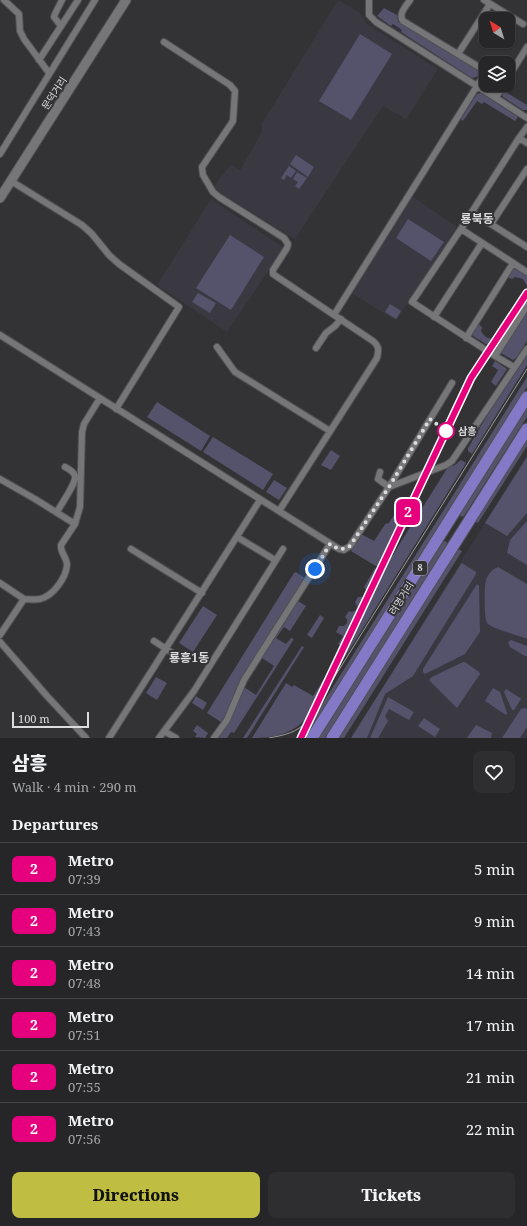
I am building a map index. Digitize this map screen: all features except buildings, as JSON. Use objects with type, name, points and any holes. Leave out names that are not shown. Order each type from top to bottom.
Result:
[{"type":"highway","name":"려명거리","points":[[312,738],[527,398]]},
{"type":"highway","name":"려명거리","points":[[332,738],[527,429]]},
{"type":"main road","name":"문덕거리","points":[[0,198],[126,0]]},
{"type":"street","points":[[4,0],[19,14],[20,31],[24,39],[49,73]]},
{"type":"street","points":[[61,26],[54,17],[62,0]]},
{"type":"street","points":[[39,60],[78,0]]},
{"type":"street","points":[[0,154],[49,73],[96,0]]},
{"type":"street","points":[[369,0],[369,15],[376,22],[527,118]]},
{"type":"street","points":[[334,315],[485,73],[484,70],[403,21],[401,19],[401,15],[410,0]]},
{"type":"street","points":[[484,0],[523,24]]},
{"type":"street","points":[[458,54],[490,4]]},
{"type":"street","points":[[164,42],[230,85],[235,91],[233,121],[202,167],[202,175],[209,187],[219,197],[284,238],[288,244],[287,248],[273,270],[273,274],[377,344],[377,358],[279,511]]},
{"type":"street","points":[[515,66],[527,46]]},
{"type":"street","points":[[496,97],[499,92]]},
{"type":"street","points":[[514,367],[466,338],[412,302],[527,127]]},
{"type":"street","points":[[519,138],[527,143]]},
{"type":"street","points":[[491,224],[527,169]]},
{"type":"street","points":[[11,180],[82,225],[119,264],[179,307],[116,409]]},
{"type":"street","points":[[472,212],[526,243]]},
{"type":"street","points":[[461,229],[527,272]]},
{"type":"street","points":[[434,317],[482,243]]},
{"type":"street","points":[[466,338],[513,263]]},
{"type":"street","points":[[495,356],[527,306]]},
{"type":"street","points":[[316,348],[326,333],[336,326],[341,319]]},
{"type":"street","points":[[0,335],[330,544],[344,550],[350,546],[389,487],[452,383]]},
{"type":"street","points":[[217,346],[235,372],[330,431]]},
{"type":"street","points":[[389,487],[446,465],[452,461],[527,348]]},
{"type":"street","points":[[0,583],[24,599],[41,599],[50,595],[55,590],[65,574],[67,565],[66,558],[61,551],[61,545],[75,524],[80,507],[82,432],[84,424],[100,398]]},
{"type":"street","points":[[57,512],[73,483],[75,476],[66,467]]},
{"type":"street","points":[[380,472],[378,479],[389,487]]},
{"type":"street","points":[[0,479],[75,524]]},
{"type":"street","points":[[109,738],[260,500]]},
{"type":"street","points":[[237,536],[275,560]]},
{"type":"street","points":[[214,738],[230,714],[244,680],[330,544]]},
{"type":"street","points":[[159,738],[194,690],[283,548]]},
{"type":"street","points":[[131,549],[202,593]]},
{"type":"street","points":[[0,635],[24,599]]},
{"type":"street","points":[[0,642],[86,738]]},
{"type":"street","points":[[154,642],[180,658]]},
{"type":"street","points":[[164,731],[176,738]]},
{"type":"shaded area","points":[[338,0],[359,12],[367,24],[438,69],[406,119],[383,106],[295,239],[213,188],[231,164],[240,170],[262,132],[261,125]]},
{"type":"shaded area","points":[[384,8],[397,15],[398,21],[402,24],[478,70],[479,76],[472,78],[401,32],[402,30],[393,24],[391,26],[377,16]]},
{"type":"shaded area","points":[[360,34],[392,54],[351,120],[319,101]]},
{"type":"shaded area","points":[[506,92],[527,105],[527,110],[523,110],[503,97],[502,94]]},
{"type":"shaded area","points":[[481,93],[518,117],[515,121],[484,102],[482,104],[477,101],[463,121],[461,119],[477,94]]},
{"type":"shaded area","points":[[296,155],[314,167],[308,177],[290,164]]},
{"type":"shaded area","points":[[289,166],[296,171],[291,178],[287,175],[284,180],[281,178]]},
{"type":"shaded area","points":[[297,172],[307,178],[299,189],[295,186],[298,182],[293,179]]},
{"type":"shaded area","points":[[412,196],[457,227],[396,321],[352,293]]},
{"type":"shaded area","points":[[211,199],[284,248],[227,332],[157,285]]},
{"type":"shaded area","points":[[408,219],[444,242],[431,261],[396,238]]},
{"type":"shaded area","points":[[230,235],[264,257],[231,310],[196,288]]},
{"type":"shaded area","points":[[514,268],[517,268],[527,275],[527,286],[523,279],[515,277],[512,279],[507,277]]},
{"type":"shaded area","points":[[198,293],[216,303],[210,313],[192,302]]},
{"type":"shaded area","points":[[390,304],[401,311],[396,319],[385,312]]},
{"type":"shaded area","points":[[527,312],[527,341],[517,357],[513,360],[501,353]]},
{"type":"shaded area","points":[[478,324],[482,327],[481,331],[485,336],[488,338],[494,338],[498,345],[494,349],[473,336],[472,334]]},
{"type":"shaded area","points":[[527,356],[527,365],[472,454],[468,451],[468,448],[491,409]]},
{"type":"shaded area","points":[[495,361],[507,369],[496,386],[491,382],[498,370],[492,366]]},
{"type":"shaded area","points":[[527,377],[527,387],[305,738],[301,738]]},
{"type":"shaded area","points":[[157,402],[210,436],[201,451],[147,417]]},
{"type":"shaded area","points":[[527,407],[527,417],[464,516],[461,517],[460,514]]},
{"type":"shaded area","points":[[213,437],[273,474],[263,490],[203,452]]},
{"type":"shaded area","points":[[527,438],[527,446],[478,523],[474,521]]},
{"type":"shaded area","points":[[331,450],[340,456],[331,470],[321,465]]},
{"type":"shaded area","points":[[527,455],[527,738],[351,738],[460,563]]},
{"type":"shaded area","points":[[527,457],[527,513],[507,536],[485,523]]},
{"type":"shaded area","points":[[461,460],[466,463],[307,718],[295,728],[282,734],[252,738],[286,683],[292,687],[294,685],[313,696],[344,648],[338,644],[343,636],[336,632],[339,626],[344,626],[347,623],[347,619],[345,617],[349,611],[352,612],[356,610],[357,606],[355,602],[358,597],[363,597],[366,594],[364,587],[375,568],[382,572],[448,467],[455,465]]},
{"type":"shaded area","points":[[274,480],[287,488],[279,500],[266,492]]},
{"type":"shaded area","points":[[396,512],[400,523],[404,528],[379,568],[351,551],[361,534],[374,541],[386,523],[388,524]]},
{"type":"shaded area","points":[[527,521],[527,565],[507,553],[510,540]]},
{"type":"shaded area","points":[[445,541],[447,544],[325,738],[319,738],[443,542]]},
{"type":"shaded area","points":[[458,549],[462,551],[344,738],[338,738]]},
{"type":"shaded area","points":[[462,563],[476,572],[476,574],[413,676],[385,694],[367,738],[351,738],[461,564]]},
{"type":"shaded area","points":[[498,567],[527,584],[527,639],[487,623],[485,609],[485,583],[490,572]]},
{"type":"shaded area","points":[[296,572],[306,579],[238,686],[231,707],[221,722],[207,713]]},
{"type":"shaded area","points":[[477,584],[479,586],[480,632],[465,654],[425,674],[423,669]]},
{"type":"shaded area","points":[[298,601],[306,606],[290,631],[284,627],[276,638],[286,644],[291,638],[294,639],[234,733],[231,732],[227,738],[217,738],[236,707],[244,687],[256,695],[274,666],[262,658]]},
{"type":"shaded area","points":[[203,606],[217,615],[193,652],[179,643]]},
{"type":"shaded area","points":[[320,615],[324,618],[312,638],[307,635]]},
{"type":"shaded area","points":[[511,640],[527,646],[527,656],[510,647],[508,642]]},
{"type":"shaded area","points":[[302,646],[304,647],[247,738],[243,738]]},
{"type":"shaded area","points":[[463,662],[480,674],[457,708],[429,680],[432,677]]},
{"type":"shaded area","points":[[156,677],[167,683],[157,700],[146,693]]},
{"type":"shaded area","points":[[493,688],[500,692],[507,713],[506,715],[485,701]]},
{"type":"shaded area","points":[[506,689],[521,699],[514,710],[512,710],[504,692]]},
{"type":"shaded area","points":[[196,696],[207,703],[203,710],[192,703]]},
{"type":"shaded area","points":[[388,697],[414,712],[409,720],[389,709],[385,716],[388,721],[378,738],[370,738]]},
{"type":"shaded area","points":[[521,709],[527,709],[527,727],[520,738],[502,738]]},
{"type":"shaded area","points":[[424,718],[440,729],[435,737],[418,726]]},
{"type":"shaded area","points":[[197,725],[208,733],[205,738],[195,737],[197,734],[193,731]]},
{"type":"shaded area","points":[[476,725],[492,733],[491,738],[467,738]]},
{"type":"tram line","points":[[269,738],[295,731],[307,721],[527,369]]},
{"type":"metro line","name":"2","points":[[301,738],[471,378],[527,293]]},
{"type":"place","name":"삼흥","points":[[446,431]]},
{"type":"district","name":"룡북동","points":[[477,219]]},
{"type":"district","name":"룡흥1동","points":[[189,658]]},
{"type":"route","points":[[315,569],[330,544],[344,550],[350,546],[389,487],[430,419],[446,431]]}]
